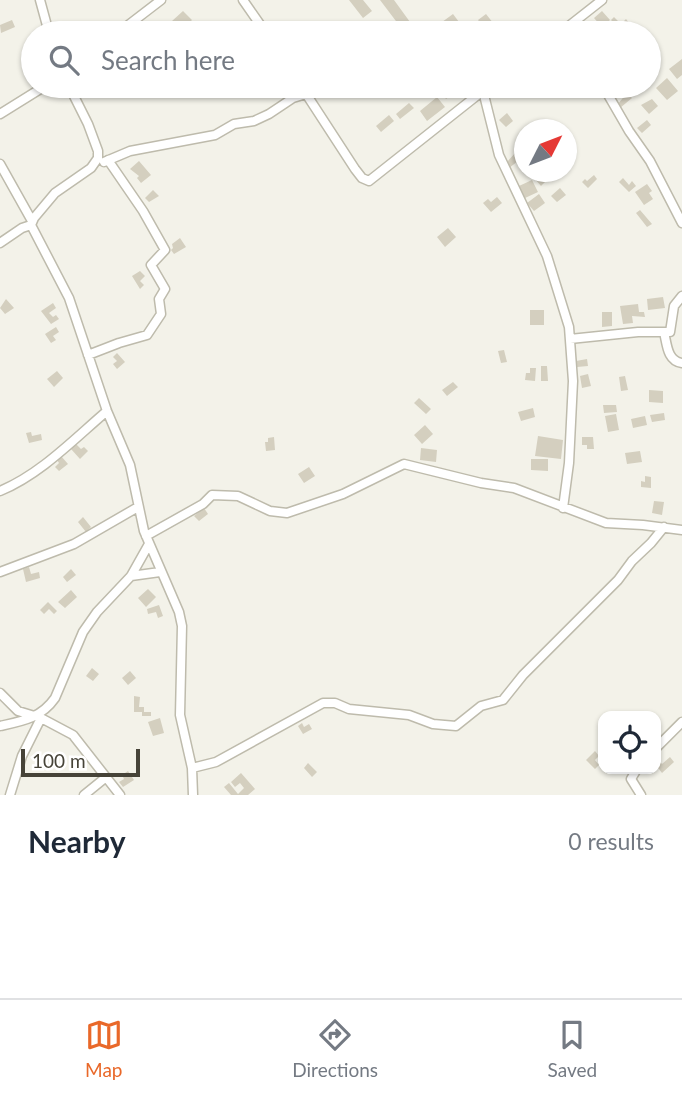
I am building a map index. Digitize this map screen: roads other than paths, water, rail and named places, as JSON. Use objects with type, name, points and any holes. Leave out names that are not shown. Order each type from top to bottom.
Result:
[{"type":"street","points":[[40,0],[46,21]]},
{"type":"street","points":[[134,21],[161,0]]},
{"type":"street","points":[[243,0],[258,21]]},
{"type":"street","points":[[580,21],[602,0]]},
{"type":"street","points":[[0,114],[26,98]]},
{"type":"street","points":[[75,98],[98,151],[98,158],[91,167]]},
{"type":"street","points":[[0,243],[32,223],[55,193],[91,167],[130,151],[215,135],[237,123],[254,121],[269,114],[293,98]]},
{"type":"street","points":[[309,98],[355,169],[362,178],[369,181],[473,98]]},
{"type":"street","points":[[487,98],[488,118],[504,167],[554,273],[566,315],[573,381],[569,463],[563,508]]},
{"type":"street","points":[[610,98],[650,161],[682,223]]},
{"type":"street","points":[[88,355],[147,335],[161,316],[159,299],[165,289],[151,265],[165,250],[143,211],[108,160]]},
{"type":"street","points":[[0,164],[64,286],[107,411],[131,465],[147,540],[172,594],[182,626],[180,715],[192,768],[193,795]]},
{"type":"street","points":[[570,339],[671,331],[674,306],[682,296]]},
{"type":"street","points":[[664,332],[672,360],[682,363]]},
{"type":"street","points":[[0,491],[17,484],[36,470],[107,411]]},
{"type":"street","points":[[10,795],[22,756],[39,717],[55,698],[88,625],[131,576],[147,540],[203,504],[212,495],[238,496],[270,511],[284,514],[343,494],[404,464],[481,483],[514,488],[611,524],[682,530]]},
{"type":"street","points":[[0,572],[74,544],[138,507]]},
{"type":"street","points":[[192,768],[216,762],[323,703],[335,703],[349,709],[409,715],[433,724],[456,726],[481,706],[503,700],[523,675],[618,580],[663,527]]},
{"type":"street","points":[[131,576],[160,572]]},
{"type":"street","points":[[0,693],[18,711],[39,717],[73,735],[120,795]]},
{"type":"street","points":[[0,726],[39,717]]},
{"type":"street","points":[[661,743],[682,722]]},
{"type":"street","points":[[634,774],[631,779],[641,795]]},
{"type":"street","points":[[84,795],[105,778]]}]
